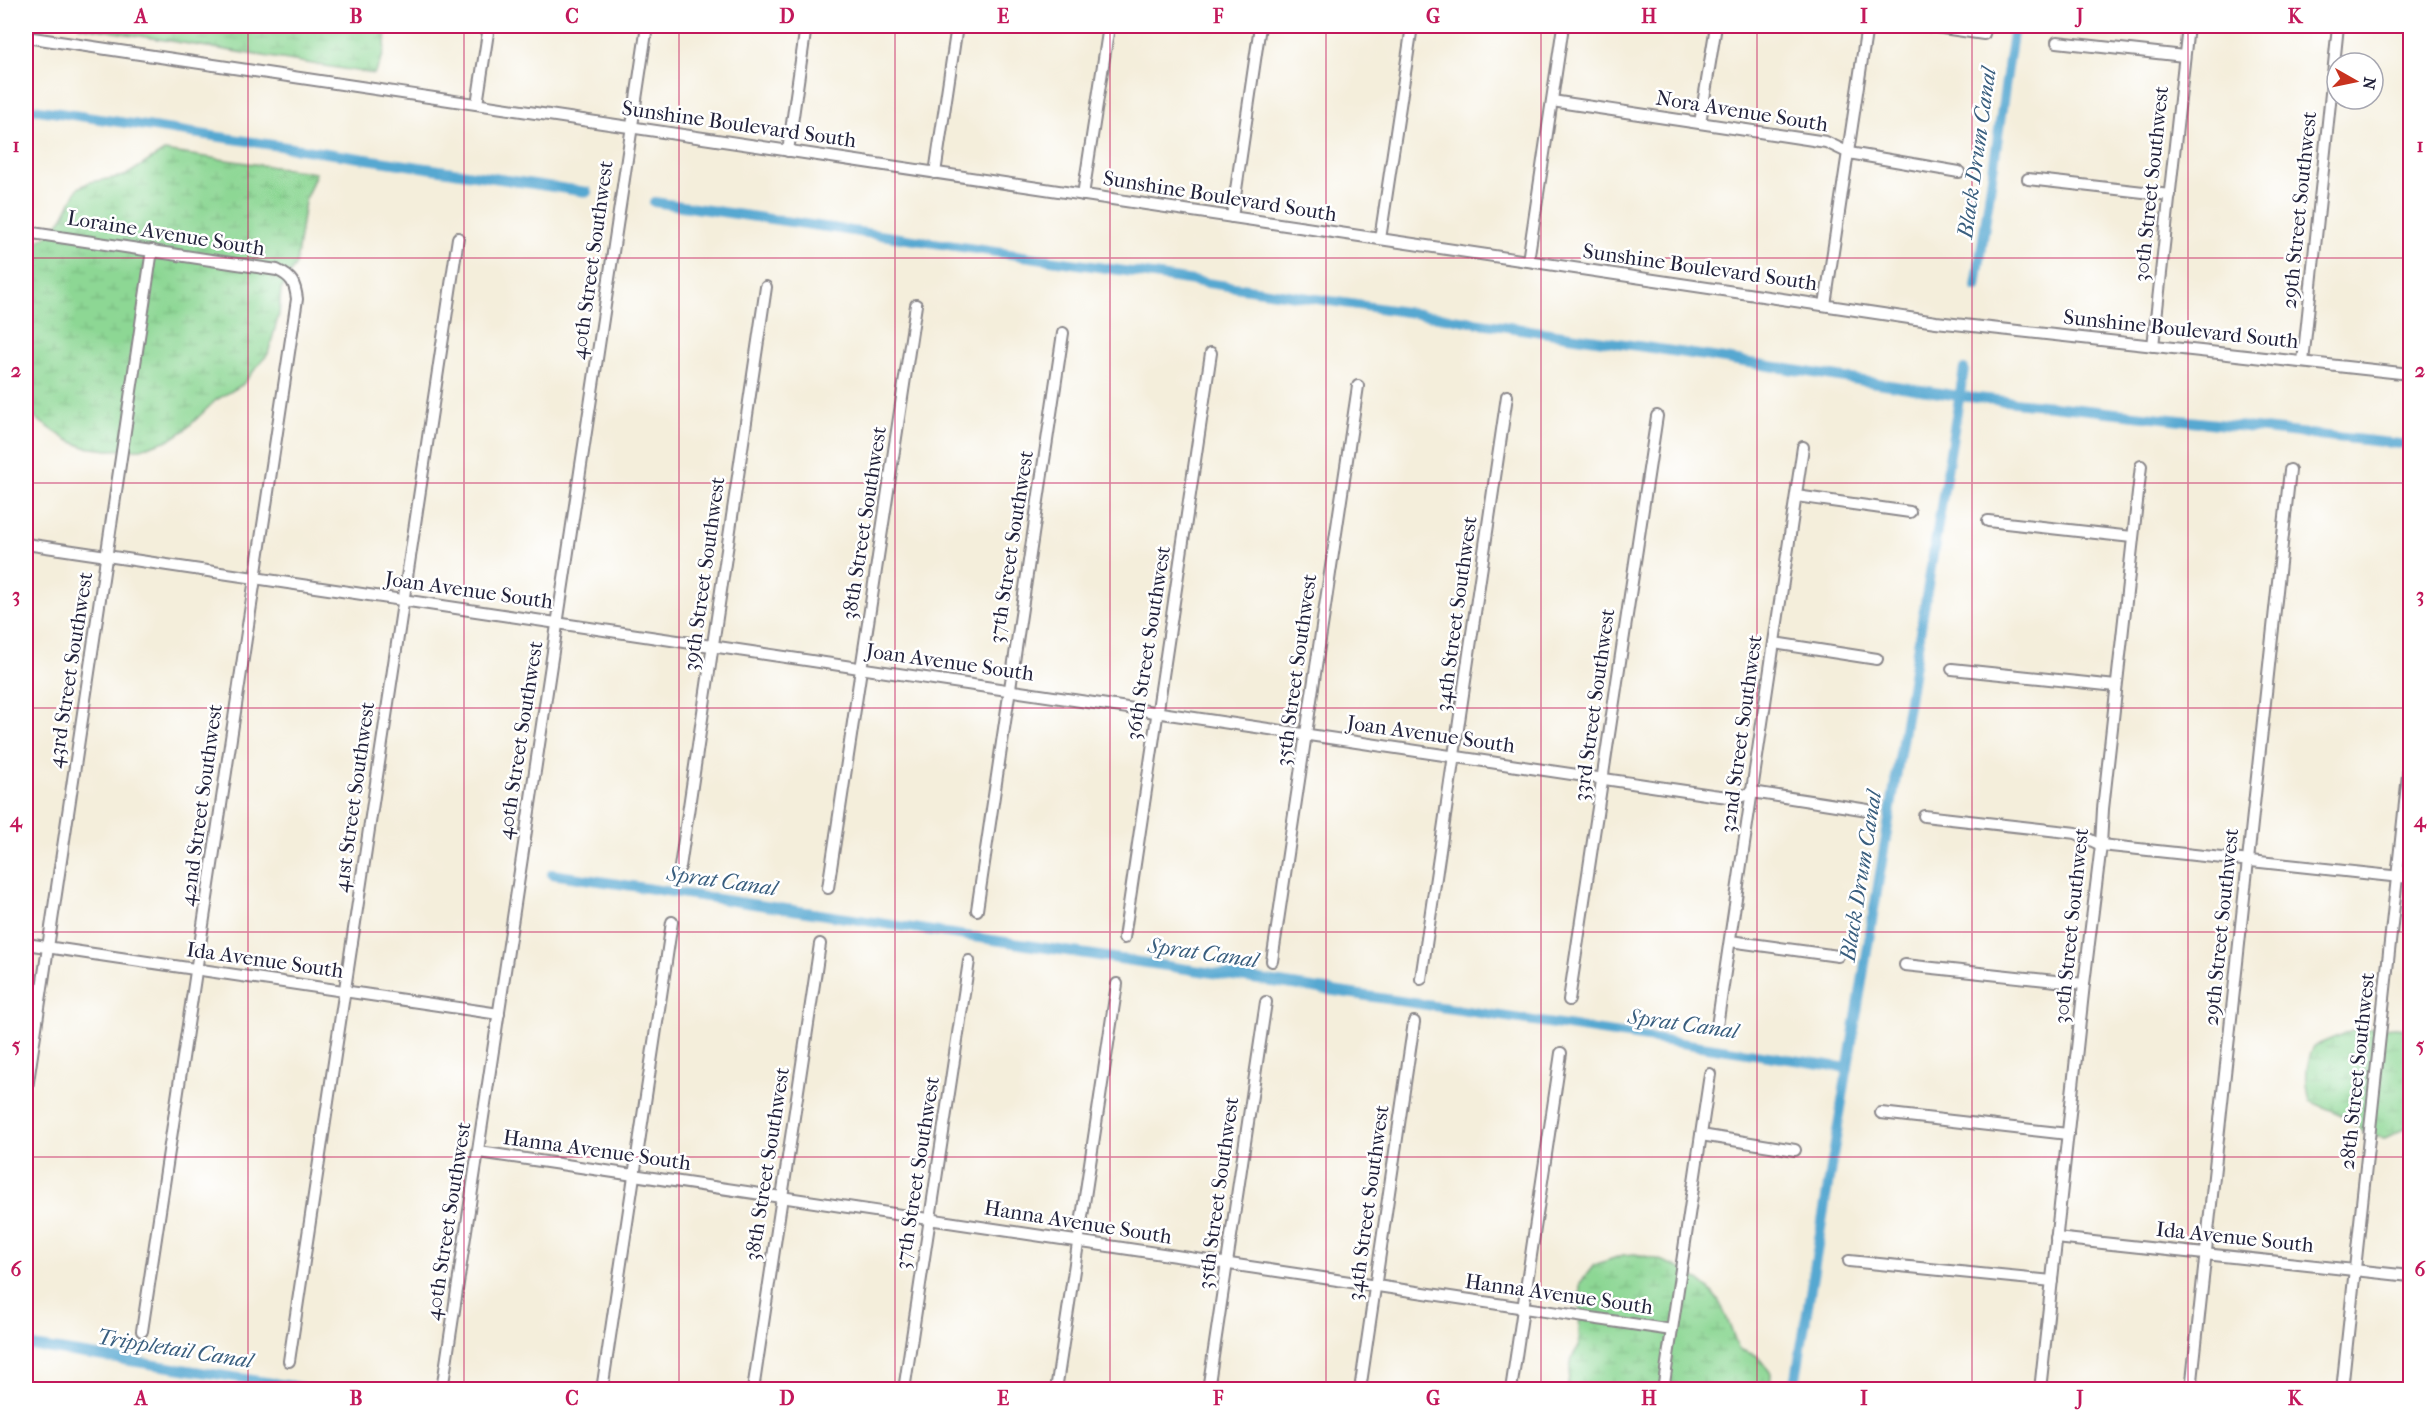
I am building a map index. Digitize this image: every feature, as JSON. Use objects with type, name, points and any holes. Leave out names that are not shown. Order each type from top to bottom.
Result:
[{"type":"street","points":[[477,104],[489,26]]},
{"type":"street","name":"40th Street Southwest","points":[[442,1389],[647,26]]},
{"type":"street","points":[[788,151],[806,26]]},
{"type":"street","points":[[935,173],[957,26]]},
{"type":"street","points":[[1083,195],[1109,26]]},
{"type":"street","points":[[1232,217],[1260,26]]},
{"type":"street","points":[[1380,239],[1412,26]]},
{"type":"street","points":[[1528,261],[1563,26]]},
{"type":"street","points":[[1700,123],[1716,26]]},
{"type":"street","points":[[1825,305],[1867,26]]},
{"type":"street","points":[[1929,26],[1984,34]]},
{"type":"street","name":"30th Street Southwest","points":[[2153,346],[2188,26]]},
{"type":"street","name":"29th Street Southwest","points":[[2303,362],[2338,26]]},
{"type":"street","name":"Sunshine Boulevard South","points":[[26,37],[1963,325],[2410,374]]},
{"type":"street","points":[[2057,42],[2184,56]]},
{"type":"street","name":"Nora Avenue South","points":[[1552,101],[1826,142],[1848,153],[1959,172]]},
{"type":"street","points":[[2028,179],[2169,195]]},
{"type":"street","name":"Loraine Avenue South","points":[[26,232],[277,270],[288,275],[295,285]]},
{"type":"street","name":"41st Street Southwest","points":[[289,1361],[458,238]]},
{"type":"street","name":"43rd Street Southwest","points":[[26,1095],[152,250]]},
{"type":"street","name":"42nd Street Southwest","points":[[142,1331],[297,299],[295,285]]},
{"type":"street","name":"39th Street Southwest","points":[[680,867],[766,287]]},
{"type":"street","name":"38th Street Southwest","points":[[828,888],[916,305]]},
{"type":"street","name":"37th Street Southwest","points":[[977,910],[1062,333]]},
{"type":"street","name":"36th Street Southwest","points":[[1124,938],[1211,353]]},
{"type":"street","name":"35th Street Southwest","points":[[1272,961],[1358,386]]},
{"type":"street","name":"34th Street Southwest","points":[[1421,979],[1508,396]]},
{"type":"street","name":"33rd Street Southwest","points":[[1569,1000],[1657,416]]},
{"type":"street","name":"32nd Street Southwest","points":[[1717,1026],[1803,447]]},
{"type":"street","name":"30th Street Southwest","points":[[2040,1389],[2141,466]]},
{"type":"street","name":"29th Street Southwest","points":[[2191,1389],[2290,470]]},
{"type":"street","points":[[1796,496],[1910,512]]},
{"type":"street","points":[[1988,521],[2132,537]]},
{"type":"street","name":"Joan Avenue South","points":[[26,544],[1603,779],[1737,798],[1752,792],[1868,810]]},
{"type":"street","points":[[1774,643],[1877,659]]},
{"type":"street","points":[[1952,669],[2116,686]]},
{"type":"street","name":"28th Street Southwest","points":[[2342,1389],[2410,756]]},
{"type":"street","points":[[1924,816],[2076,833],[2101,845],[2410,878]]},
{"type":"street","points":[[602,1389],[672,922]]},
{"type":"street","points":[[1730,941],[1838,956]]},
{"type":"street","name":"Ida Avenue South","points":[[26,944],[499,1014]]},
{"type":"street","name":"38th Street Southwest","points":[[753,1389],[820,944]]},
{"type":"street","name":"37th Street Southwest","points":[[904,1389],[969,962]]},
{"type":"street","points":[[1905,965],[2084,984]]},
{"type":"street","points":[[1056,1389],[1117,984]]},
{"type":"street","name":"35th Street Southwest","points":[[1208,1389],[1266,1002]]},
{"type":"street","name":"34th Street Southwest","points":[[1360,1389],[1414,1023]]},
{"type":"street","points":[[1511,1389],[1561,1053]]},
{"type":"street","points":[[1683,1389],[1663,1388],[1710,1074]]},
{"type":"street","points":[[1881,1113],[2068,1134]]},
{"type":"street","points":[[1701,1135],[1796,1150]]},
{"type":"street","name":"Hanna Avenue South","points":[[479,1152],[1672,1330]]},
{"type":"street","name":"Ida Avenue South","points":[[2056,1238],[2410,1275]]},
{"type":"street","points":[[1849,1261],[2052,1281]]},
{"type":"green space","points":[[78,26],[385,26],[386,39],[382,57],[374,74]]},
{"type":"green space","points":[[164,151],[316,173],[305,201],[296,264],[281,290],[279,314],[268,354],[242,385],[216,400],[185,430],[171,439],[141,449],[109,450],[84,447],[66,439],[26,412],[26,249],[51,233],[63,217],[78,188],[90,182],[125,176]]},
{"type":"green space","points":[[2396,1027],[2410,1029],[2410,1126],[2385,1138],[2368,1135],[2344,1116],[2310,1101],[2307,1073],[2314,1046],[2352,1030]]},
{"type":"green space","points":[[1635,1254],[1674,1265],[1707,1287],[1723,1309],[1739,1349],[1757,1356],[1771,1373],[1770,1389],[1567,1390],[1572,1357],[1579,1346],[1580,1283],[1594,1265],[1623,1255]]},
{"type":"waterway","name":"Black Drum Canal","points":[[1976,287],[2014,26]]},
{"type":"waterway","points":[[26,108],[587,192]]},
{"type":"waterway","points":[[654,202],[1706,356],[1959,396],[2410,445]]},
{"type":"waterway","name":"Black Drum Canal","points":[[1794,1390],[1964,369]]},
{"type":"waterway","name":"Sprat Canal","points":[[552,874],[1848,1068]]},
{"type":"waterway","name":"Trippletail Canal","points":[[26,1345],[318,1390]]}]
